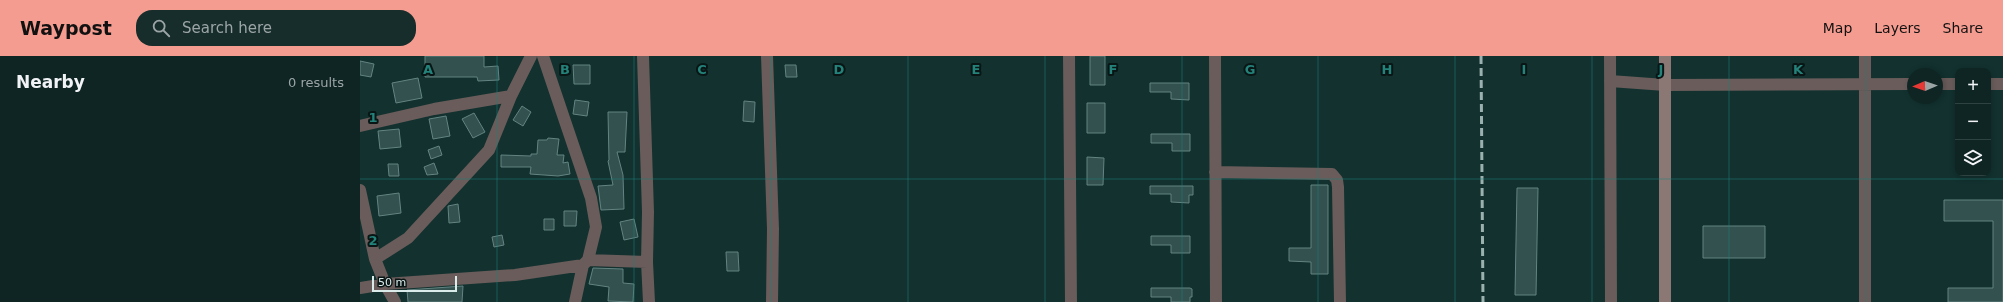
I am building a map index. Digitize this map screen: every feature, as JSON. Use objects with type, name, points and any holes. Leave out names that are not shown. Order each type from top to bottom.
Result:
[{"type":"street","points":[[375,259],[408,238],[489,150],[511,96],[530,56]]},
{"type":"street","points":[[543,56],[591,198],[596,227],[575,302]]},
{"type":"street","points":[[643,56],[649,302]]},
{"type":"street","points":[[767,56],[776,301]]},
{"type":"street","points":[[1069,56],[1071,302]]},
{"type":"street","points":[[1215,56],[1216,302]]},
{"type":"street","points":[[1610,56],[1611,302]]},
{"type":"street","points":[[1665,56],[1665,302]]},
{"type":"street","points":[[1865,56],[1865,302]]},
{"type":"street","points":[[1610,81],[1665,85],[1907,84]]},
{"type":"street","points":[[1943,84],[1955,84]]},
{"type":"street","points":[[1991,84],[2003,84]]},
{"type":"street","points":[[360,126],[434,109],[511,96]]},
{"type":"street","points":[[1215,172],[1332,174],[1337,180],[1338,187],[1340,302]]},
{"type":"street","points":[[360,190],[375,259],[385,284],[395,302]]},
{"type":"street","points":[[360,288],[385,284],[515,274],[585,263],[647,262]]},
{"type":"building","points":[[425,56],[484,56],[484,67],[498,66],[499,80],[478,81],[477,77],[425,77]]},
{"type":"building","points":[[1090,56],[1105,56],[1105,85],[1090,85]]},
{"type":"building","points":[[360,61],[374,64],[371,77],[360,75]]},
{"type":"building","points":[[573,65],[590,65],[590,84],[574,84]]},
{"type":"building","points":[[785,65],[796,65],[797,77],[786,77]]},
{"type":"building","points":[[418,78],[422,98],[396,103],[392,83]]},
{"type":"building","points":[[1150,83],[1189,83],[1189,100],[1171,99],[1171,92],[1150,92]]},
{"type":"building","points":[[575,100],[589,102],[587,116],[573,114]]},
{"type":"building","points":[[744,101],[755,102],[754,122],[743,121]]},
{"type":"building","points":[[1087,103],[1105,103],[1105,133],[1087,133]]},
{"type":"building","points":[[522,106],[531,112],[523,126],[513,120]]},
{"type":"building","points":[[608,112],[627,112],[625,152],[617,152],[623,175],[624,209],[601,210],[598,186],[613,185],[608,161]]},
{"type":"building","points":[[474,113],[485,132],[473,138],[462,119]]},
{"type":"building","points":[[446,116],[450,136],[433,139],[429,119]]},
{"type":"building","points":[[399,129],[401,147],[380,149],[378,131]]},
{"type":"building","points":[[1151,134],[1190,134],[1190,151],[1172,151],[1172,143],[1151,143]]},
{"type":"building","points":[[548,138],[559,139],[557,155],[564,155],[563,163],[568,162],[570,174],[558,176],[530,174],[531,167],[501,167],[501,155],[531,156],[531,154],[537,154],[538,140],[547,140]]},
{"type":"building","points":[[439,146],[442,155],[431,159],[428,150]]},
{"type":"building","points":[[1087,157],[1104,158],[1103,185],[1087,185]]},
{"type":"building","points":[[434,163],[438,174],[427,175],[424,167]]},
{"type":"building","points":[[388,164],[398,164],[399,176],[389,176]]},
{"type":"building","points":[[1311,185],[1328,185],[1328,274],[1311,274],[1311,262],[1289,261],[1289,248],[1311,248]]},
{"type":"building","points":[[1150,186],[1193,186],[1193,195],[1189,195],[1189,203],[1171,202],[1171,194],[1150,194]]},
{"type":"building","points":[[1517,188],[1538,188],[1536,295],[1515,295]]},
{"type":"building","points":[[399,193],[401,213],[379,216],[377,196]]},
{"type":"building","points":[[1944,200],[2003,200],[2003,302],[1948,302],[1948,288],[1993,288],[1993,221],[1944,221]]},
{"type":"building","points":[[458,204],[460,222],[449,223],[448,206]]},
{"type":"building","points":[[564,211],[577,211],[576,226],[564,226]]},
{"type":"building","points":[[544,219],[554,219],[554,230],[544,230]]},
{"type":"building","points":[[634,219],[638,237],[624,240],[620,222]]},
{"type":"building","points":[[1703,226],[1765,226],[1765,258],[1703,258]]},
{"type":"building","points":[[502,235],[504,245],[494,247],[492,237]]},
{"type":"building","points":[[1151,236],[1190,236],[1190,253],[1171,253],[1171,245],[1151,245]]},
{"type":"building","points":[[726,252],[738,252],[739,271],[727,271]]},
{"type":"building","points":[[593,268],[623,269],[623,283],[634,284],[633,302],[608,301],[609,287],[589,284]]},
{"type":"building","points":[[463,286],[462,302],[408,302],[407,290]]},
{"type":"building","points":[[1151,288],[1190,288],[1192,289],[1192,297],[1190,297],[1190,302],[1171,302],[1171,297],[1151,297]]},
{"type":"railway","points":[[1481,56],[1483,302]]}]
